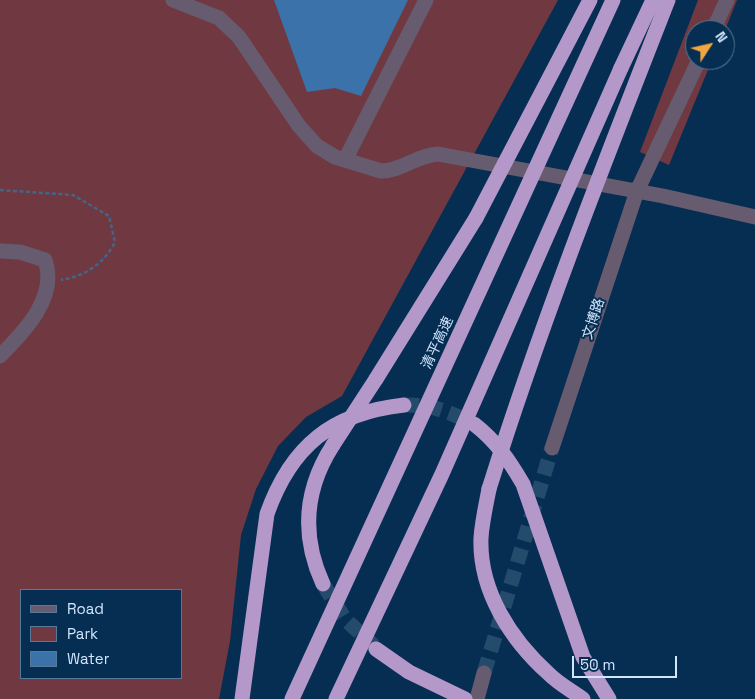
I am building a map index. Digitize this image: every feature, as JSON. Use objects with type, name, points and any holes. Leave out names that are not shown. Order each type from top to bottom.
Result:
[{"type":"highway","points":[[323,584],[310,550],[307,513],[316,477],[333,445],[476,218],[590,0]]},
{"type":"highway","name":"清平高速","points":[[292,699],[613,0]]},
{"type":"highway","points":[[336,699],[442,474],[621,68],[653,0]]},
{"type":"highway","points":[[583,699],[549,675],[523,647],[500,614],[486,581],[481,538],[489,489],[518,397],[625,109],[668,0]]},
{"type":"highway","points":[[242,699],[264,531],[267,514],[276,488],[289,465],[307,445],[328,428],[351,416],[377,408],[404,405]]},
{"type":"highway","points":[[474,424],[492,437],[509,459],[523,484],[583,657],[609,699]]},
{"type":"highway","points":[[376,649],[409,672],[465,699]]},
{"type":"street","points":[[174,0],[206,12],[230,27],[247,48],[307,137],[326,153],[381,171],[388,171],[424,156],[438,154],[637,191],[755,217]]},
{"type":"street","points":[[345,160],[426,0]]},
{"type":"street","points":[[718,20],[727,0]]},
{"type":"street","name":"文博路","points":[[552,448],[637,191],[694,70]]},
{"type":"street","points":[[0,251],[20,252],[45,260],[49,282],[37,312],[0,356]]},
{"type":"street","points":[[477,699],[484,673]]},
{"type":"path","points":[[0,190],[73,195],[109,216],[115,242],[107,257],[78,277],[49,282]]},
{"type":"green space","points":[[0,0],[558,0],[342,396],[306,417],[278,446],[256,489],[241,535],[230,641],[219,699],[0,699]]},
{"type":"green space","points":[[698,0],[737,0],[729,20],[690,20]]},
{"type":"green space","points":[[685,34],[685,70],[708,70],[669,165],[640,152]]},
{"type":"water","points":[[274,0],[408,0],[361,96],[335,88],[307,92]]},
{"type":"tunnel","points":[[404,405],[423,406],[440,410],[474,424]]},
{"type":"tunnel","points":[[484,673],[552,448]]},
{"type":"tunnel","points":[[323,584],[345,619],[374,646]]}]
